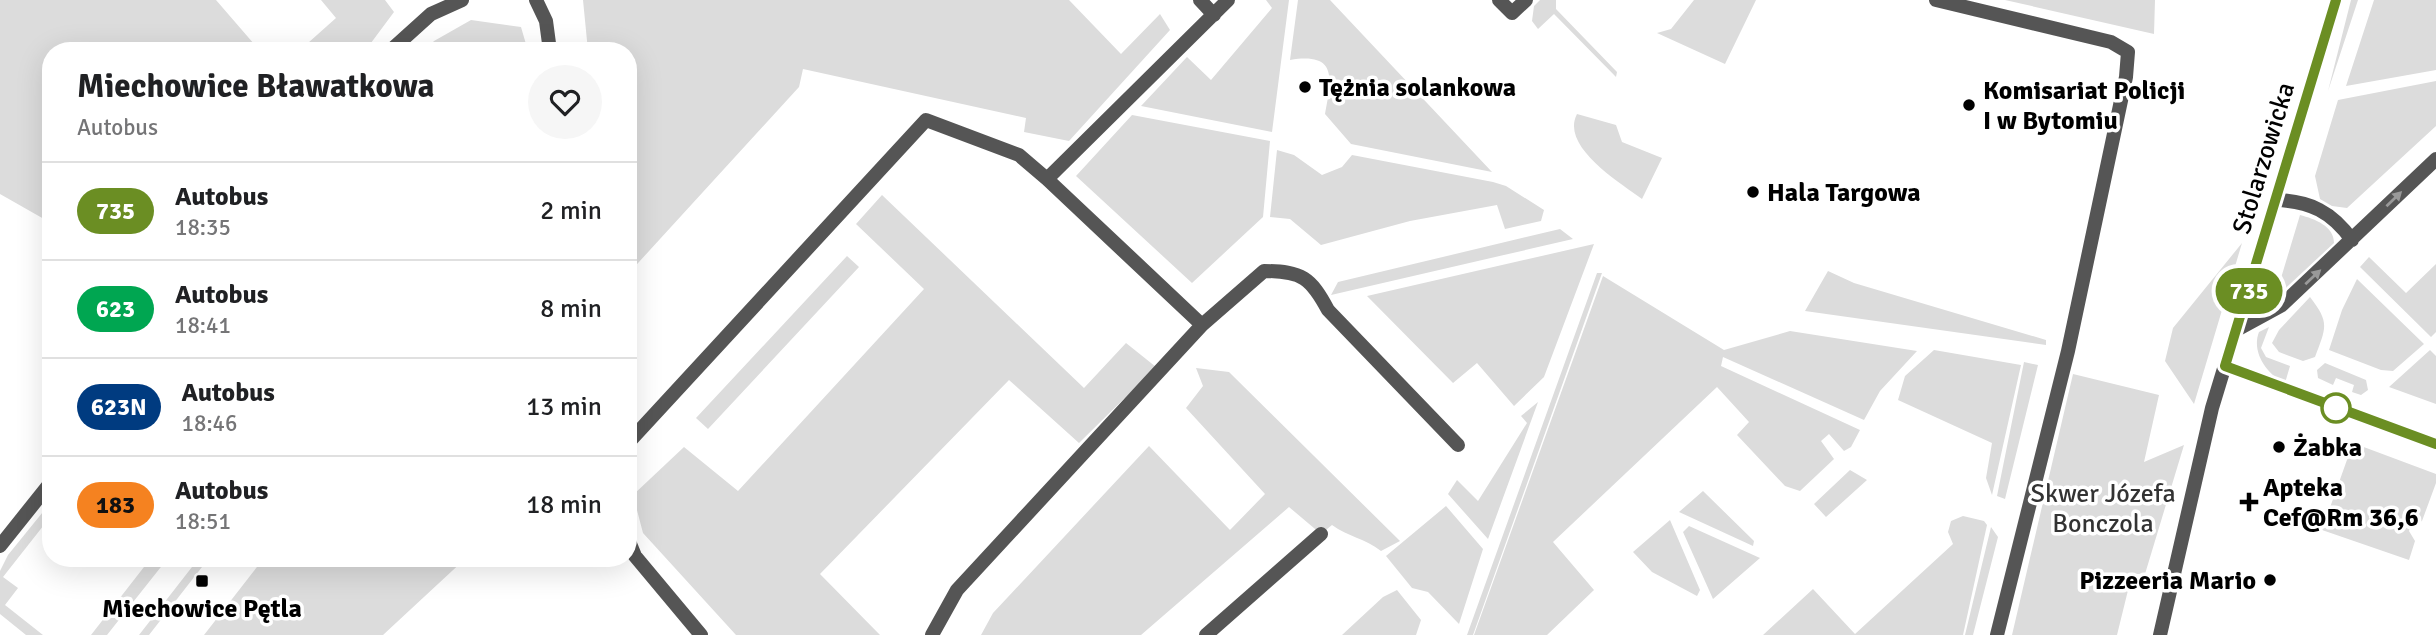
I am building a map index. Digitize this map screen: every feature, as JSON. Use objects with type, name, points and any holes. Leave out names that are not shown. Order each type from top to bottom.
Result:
[{"type":"street","points":[[400,42],[431,14],[462,0]]},
{"type":"street","points":[[536,0],[546,21],[549,42]]},
{"type":"street","points":[[1200,0],[1214,15]]},
{"type":"street","points":[[1048,178],[1228,0]]},
{"type":"street","points":[[1499,0],[1511,13],[1526,0]]},
{"type":"street","points":[[1936,0],[2111,42],[2128,52],[2126,77],[2068,351],[1997,635]]},
{"type":"street","name":"Stolarzowicka","points":[[2160,635],[2202,447],[2336,0]]},
{"type":"street","points":[[637,433],[926,120],[1018,155],[1048,178],[1202,325]]},
{"type":"street","points":[[2238,329],[2282,305],[2436,159]]},
{"type":"street","points":[[2276,200],[2300,201],[2322,210],[2339,222],[2352,240]]},
{"type":"street","points":[[932,635],[957,590],[1202,325],[1264,271],[1288,271],[1320,290],[1328,310],[1458,445]]},
{"type":"street","points":[[2225,366],[2436,444]]},
{"type":"street","points":[[0,546],[42,493]]},
{"type":"street","points":[[1206,635],[1321,534]]},
{"type":"street","points":[[637,558],[701,635]]},
{"type":"green space","points":[[0,0],[216,0],[252,42],[42,42],[42,218],[0,194]]},
{"type":"green space","points":[[321,0],[385,0],[394,12],[372,42],[309,42],[336,18]]},
{"type":"green space","points":[[583,0],[1069,0],[1121,54],[1160,14],[1170,30],[1069,141],[1024,132],[1026,118],[803,69],[799,87],[637,264],[637,42],[587,42]]},
{"type":"green space","points":[[1266,0],[1289,0],[1272,132],[1141,106],[1187,57],[1211,80],[1272,8]]},
{"type":"green space","points":[[1298,0],[1330,0],[1492,172],[1351,144],[1325,114],[1329,80],[1324,65],[1317,60],[1290,60]]},
{"type":"green space","points":[[1540,0],[1556,0],[1556,9],[1617,72],[1616,77],[1554,14],[1538,29],[1532,21],[1534,6]]},
{"type":"green space","points":[[1694,0],[1756,0],[1725,64],[1657,33],[1671,29]]},
{"type":"green space","points":[[2005,0],[2155,0],[2154,34]]},
{"type":"green space","points":[[2351,0],[2358,0],[2328,91]]},
{"type":"green space","points":[[2374,0],[2436,0],[2436,70],[2346,86]]},
{"type":"green space","points":[[471,20],[521,27],[525,42],[433,42]]},
{"type":"green space","points":[[2436,81],[2436,126],[2347,208],[2332,206],[2320,199],[2315,176],[2338,100]]},
{"type":"green space","points":[[1577,114],[1616,125],[1622,142],[1662,158],[1642,199],[1607,173],[1584,150],[1574,126]]},
{"type":"green space","points":[[1132,115],[1270,141],[1263,217],[1192,283],[1076,176]]},
{"type":"green space","points":[[1277,150],[1294,155],[1322,175],[1342,167],[1352,155],[1493,182],[1506,186],[1544,210],[1541,221],[1505,229],[1497,205],[1410,221],[1321,245],[1290,219],[1270,217]]},
{"type":"green space","points":[[882,195],[1084,388],[1126,343],[1156,367],[1079,443],[1009,380],[820,574],[880,635],[736,635],[643,533],[637,510],[637,491],[684,447],[738,491],[924,289],[856,224]]},
{"type":"green space","points":[[2300,215],[2327,228],[2334,243],[2275,298]]},
{"type":"green space","points":[[1560,229],[1573,239],[1331,295],[1338,282]]},
{"type":"green space","points":[[2242,243],[2194,404],[2165,361],[2173,328]]},
{"type":"green space","points":[[1594,244],[1544,377],[1514,406],[1477,363],[1453,383],[1367,296]]},
{"type":"green space","points":[[847,256],[859,267],[708,429],[696,418]]},
{"type":"green space","points":[[2369,257],[2406,293],[2436,264],[2436,332],[2431,337],[2360,267]]},
{"type":"green space","points":[[1828,271],[1854,283],[2046,340],[2046,345],[1805,311]]},
{"type":"green space","points":[[1597,273],[1602,273],[1473,635],[1467,635]]},
{"type":"green space","points":[[1603,276],[1724,350],[1790,331],[1917,351],[1880,391],[1864,420],[1723,357],[1721,366],[1860,430],[1851,447],[1844,451],[1829,434],[1821,441],[1834,459],[1800,491],[1785,486],[1737,435],[1749,422],[1717,387],[1553,542],[1594,590],[1547,635],[1474,635]]},
{"type":"green space","points":[[2357,279],[2424,344],[2393,371],[2381,370],[2329,350],[2342,310]]},
{"type":"green space","points":[[2310,297],[2321,313],[2324,332],[2315,357],[2303,361],[2279,352],[2272,343],[2279,330]]},
{"type":"green space","points":[[2269,327],[2261,348],[2266,357],[2290,366],[2285,383],[2267,369],[2259,355],[2259,332]]},
{"type":"green space","points":[[1934,350],[2021,365],[1992,495],[1986,478],[1992,443],[1898,400],[1905,376]]},
{"type":"green space","points":[[2430,350],[2436,356],[2436,404],[2389,387]]},
{"type":"green space","points":[[2024,362],[2038,365],[2005,499],[1997,496]]},
{"type":"green space","points":[[2325,363],[2366,380],[2368,390],[2361,395],[2352,392],[2354,385],[2336,378],[2333,385],[2318,378],[2317,370]]},
{"type":"green space","points":[[1196,368],[1229,372],[1400,541],[1381,551],[1332,525],[1321,534],[1289,507],[1141,635],[981,635],[993,613],[1149,446],[1230,530],[1265,494],[1186,408],[1203,386]]},
{"type":"green space","name":"Skwer Józefa Bonczola","points":[[2073,374],[2159,395],[2144,462],[2184,445],[2145,574],[2132,574],[2117,635],[2012,635]]},
{"type":"green space","points":[[1538,402],[1488,539],[1448,494],[1457,480],[1478,501],[1527,423],[1521,416]]},
{"type":"green space","points":[[2353,443],[2436,474],[2436,483],[2422,521],[2411,525],[2409,531],[2415,541],[2409,560],[2322,530]]},
{"type":"green space","points":[[1850,470],[1867,480],[1826,517],[1814,504]]},
{"type":"green space","points":[[1703,491],[1754,541],[1753,546],[1679,512]]},
{"type":"green space","points":[[1446,506],[1483,549],[1459,624],[1428,592],[1412,588],[1386,556]]},
{"type":"green space","points":[[42,513],[42,527],[3,577],[18,588],[5,605],[43,635],[26,635],[0,614],[0,571],[8,555]]},
{"type":"green space","points":[[1963,516],[1984,521],[1987,525],[1963,635],[1763,635],[1813,589],[1855,634],[1953,544],[1948,532],[1951,521]]},
{"type":"green space","points":[[1670,520],[1700,590],[1697,596],[1652,572],[1633,552]]},
{"type":"green space","points":[[1689,526],[1760,558],[1713,599],[1683,532]]},
{"type":"green space","points":[[1991,527],[1998,537],[1973,635],[1965,635]]},
{"type":"green space","points":[[144,567],[161,567],[107,635],[91,635]]},
{"type":"green space","points":[[192,567],[202,567],[149,635],[139,635]]},
{"type":"green space","points":[[257,567],[456,567],[383,635],[204,635]]},
{"type":"green space","points":[[1397,590],[1421,620],[1416,635],[1342,635],[1383,597]]},
{"type":"bus line","name":"735","points":[[2336,0],[2225,366],[2436,444]]},
{"type":"place","name":"Tężnia solankowa","points":[[1305,87]]},
{"type":"place","name":"Komisariat Policji I w Bytomiu","points":[[1969,105]]},
{"type":"place","name":"Hala Targowa","points":[[1753,192]]},
{"type":"place","name":"Żabka","points":[[2279,447]]},
{"type":"place","name":"Apteka Cef@Rm 36,6","points":[[2249,502]]},
{"type":"place","name":"Pizzeeria Mario","points":[[2270,580]]},
{"type":"place","name":"Miechowice Pętla","points":[[202,581]]}]
